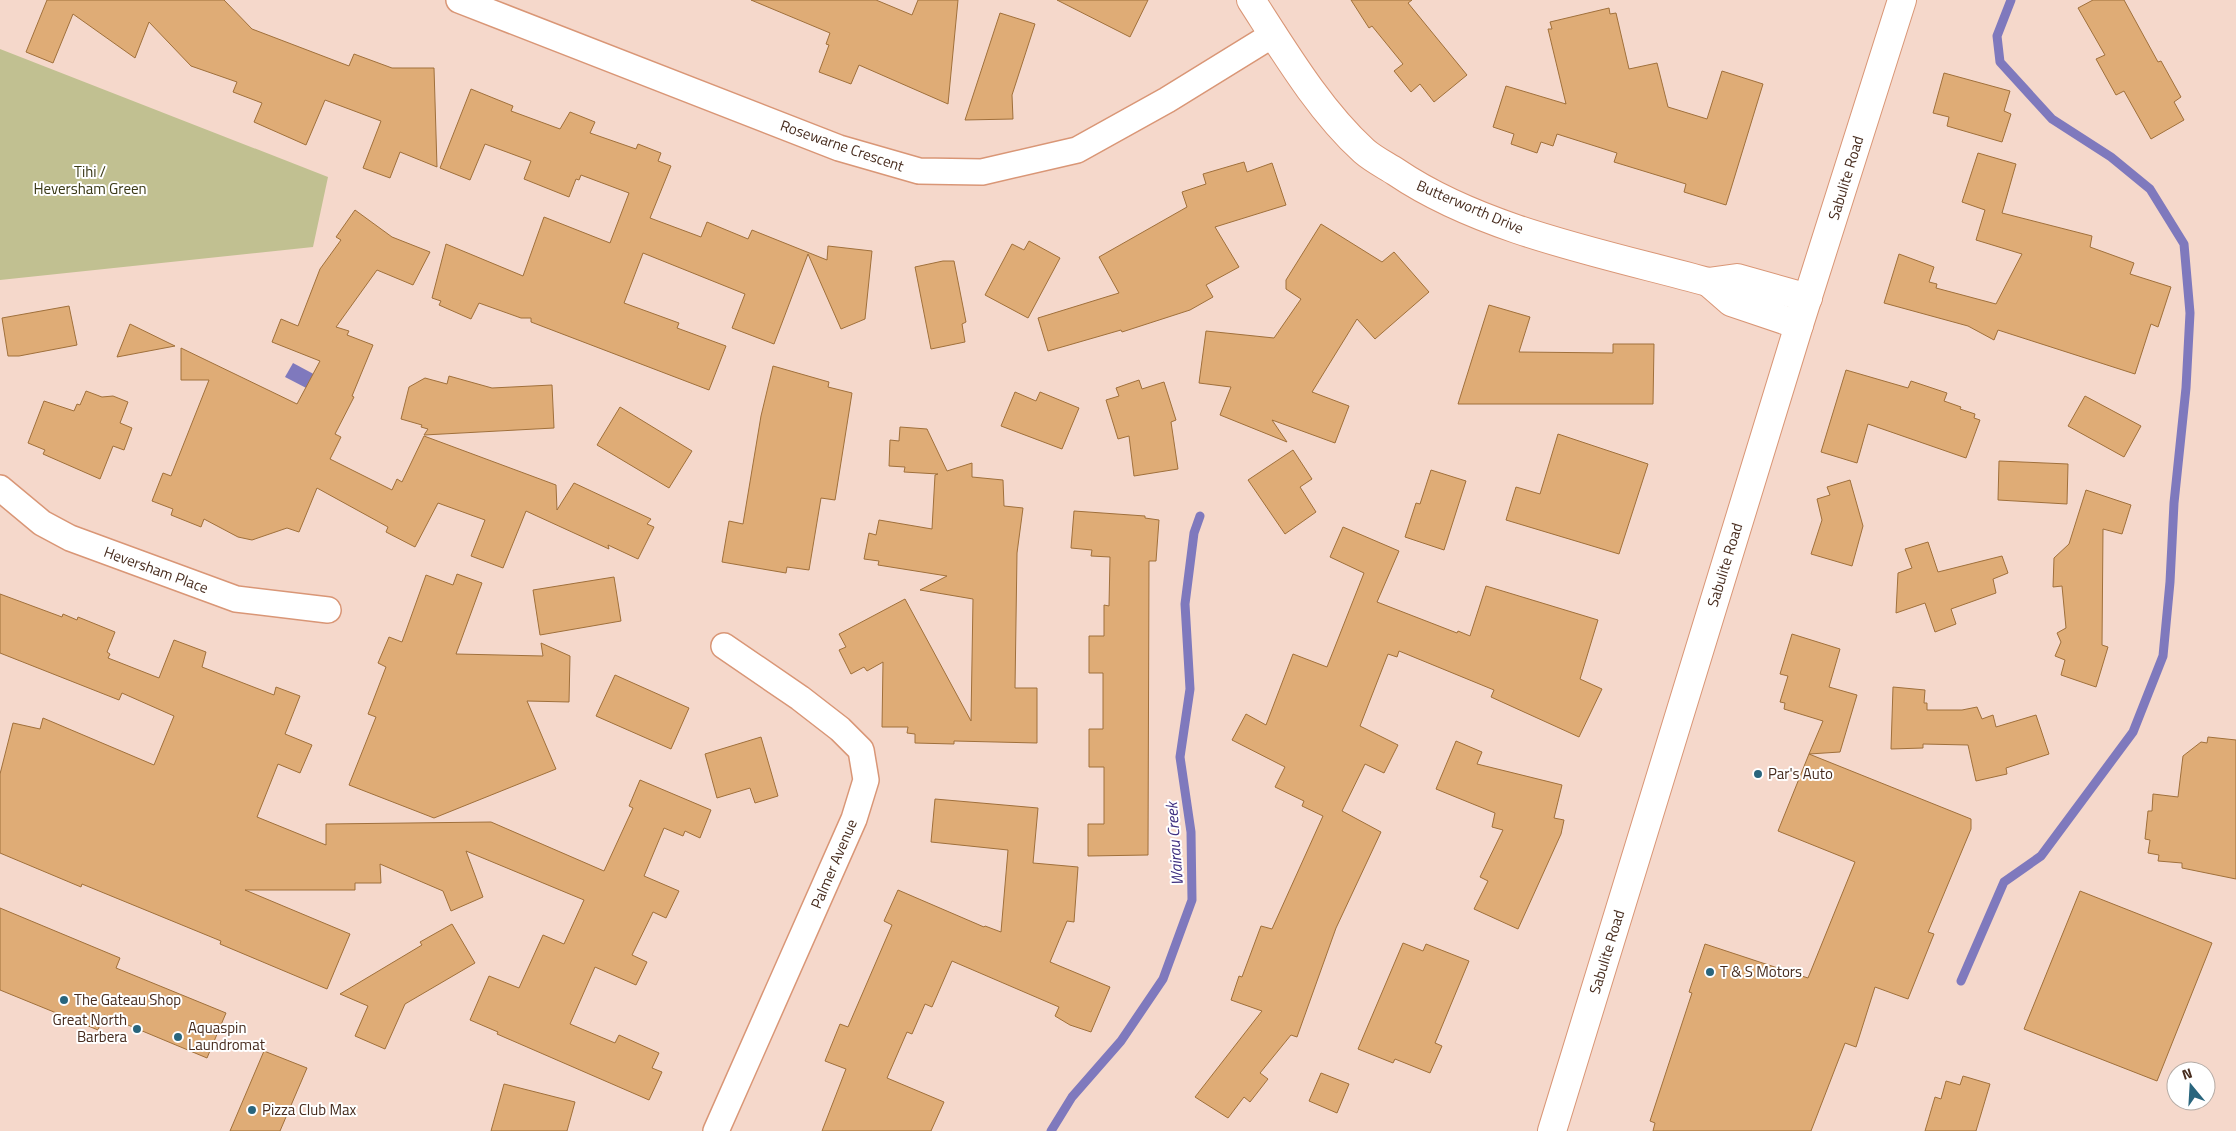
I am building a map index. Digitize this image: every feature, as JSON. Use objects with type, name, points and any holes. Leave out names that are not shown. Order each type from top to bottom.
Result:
[{"type":"street","name":"Rosewarne Crescent","points":[[459,0],[839,148],[919,171],[982,172],[1077,150],[1167,100],[1274,34]]},
{"type":"street","name":"Butterworth Drive","points":[[1251,0],[1338,123],[1365,152],[1419,187],[1470,211],[1525,232],[1708,282],[1737,278],[1808,298]]},
{"type":"street","name":"Sabulite Road","points":[[1552,1131],[1799,325],[1902,0]]},
{"type":"street","name":"Butterworth Drive","points":[[1708,282],[1731,302],[1799,325]]},
{"type":"street","name":"Heversham Place","points":[[0,488],[42,523],[70,538],[236,599],[328,610]]},
{"type":"street","name":"Palmer Avenue","points":[[716,1131],[854,820],[866,780],[861,750],[840,729],[800,698],[724,646]]},
{"type":"green space","name":"Tihi / Heversham Green","points":[[0,49],[328,177],[313,247],[0,280]]},
{"type":"shaded area","points":[[293,363],[321,378],[314,392],[285,377]]},
{"type":"building","points":[[47,0],[224,0],[252,29],[349,66],[354,54],[392,68],[434,68],[437,167],[400,152],[390,178],[363,168],[381,121],[325,100],[306,145],[254,122],[262,103],[233,92],[237,82],[191,66],[149,22],[135,58],[73,14],[53,63],[26,52]]},
{"type":"building","points":[[751,0],[876,0],[912,15],[918,0],[958,0],[948,104],[859,65],[851,84],[819,72],[829,45],[826,44],[830,33]]},
{"type":"building","points":[[1057,0],[1148,0],[1130,37]]},
{"type":"building","points":[[1351,0],[1412,0],[1408,3],[1467,75],[1434,102],[1420,84],[1411,92],[1394,71],[1403,64],[1372,26],[1369,28]]},
{"type":"building","points":[[2093,0],[2124,0],[2158,62],[2161,61],[2181,97],[2174,102],[2184,120],[2151,139],[2124,91],[2116,95],[2096,59],[2105,55],[2078,8]]},
{"type":"building","points":[[1609,8],[1610,14],[1616,13],[1629,69],[1657,63],[1668,107],[1707,119],[1722,71],[1763,84],[1726,205],[1684,192],[1686,184],[1614,162],[1617,153],[1557,134],[1553,146],[1541,142],[1537,153],[1511,144],[1514,134],[1493,127],[1506,86],[1566,104],[1548,29],[1552,29],[1550,22]]},
{"type":"building","points":[[1000,13],[1035,24],[1012,95],[1013,119],[965,120]]},
{"type":"building","points":[[1944,73],[2010,91],[2004,111],[2011,114],[2002,142],[1947,126],[1949,117],[1933,113]]},
{"type":"building","points":[[471,89],[513,106],[511,111],[560,129],[570,112],[595,122],[590,133],[636,149],[638,144],[661,153],[658,161],[671,166],[650,218],[701,237],[707,222],[748,239],[752,230],[827,260],[828,246],[872,251],[865,319],[841,329],[808,254],[774,344],[732,328],[745,294],[643,253],[624,303],[679,323],[677,328],[726,346],[709,390],[531,322],[531,318],[521,318],[479,303],[471,319],[439,305],[441,301],[432,298],[446,244],[523,276],[544,217],[610,243],[629,193],[581,175],[579,180],[576,179],[569,197],[524,179],[531,161],[485,144],[470,180],[440,168]]},
{"type":"building","points":[[1978,153],[2016,164],[2002,213],[2092,236],[2090,247],[2134,263],[2130,274],[2171,287],[2158,327],[2151,324],[2135,374],[1998,330],[1994,340],[1968,326],[1884,303],[1899,254],[1934,267],[1929,282],[1937,284],[1936,288],[1996,304],[2022,254],[1976,240],[1985,210],[1962,202]]},
{"type":"building","points":[[1244,162],[1247,172],[1272,163],[1286,205],[1215,227],[1239,267],[1206,285],[1213,297],[1190,310],[1122,332],[1121,330],[1048,351],[1038,318],[1119,293],[1099,257],[1187,207],[1182,192],[1206,184],[1203,174]]},
{"type":"building","points":[[355,210],[392,237],[430,252],[413,285],[377,270],[336,327],[349,331],[347,335],[373,345],[352,396],[354,397],[335,434],[341,437],[330,459],[392,490],[397,479],[402,482],[424,436],[556,485],[557,510],[574,483],[651,519],[647,524],[654,527],[638,559],[608,545],[609,549],[526,511],[503,568],[471,556],[485,520],[438,503],[415,547],[386,532],[388,527],[317,488],[299,532],[287,528],[252,540],[238,537],[204,519],[201,527],[171,515],[173,509],[152,501],[163,473],[171,476],[209,380],[181,380],[181,348],[297,404],[320,361],[272,342],[281,319],[298,326],[320,269],[341,240],[336,237]]},
{"type":"building","points":[[1321,224],[1382,262],[1394,252],[1429,292],[1375,339],[1357,319],[1312,392],[1349,406],[1335,443],[1272,420],[1287,442],[1220,415],[1231,387],[1199,383],[1206,331],[1274,338],[1301,299],[1286,289],[1286,280]]},
{"type":"building","points":[[1029,241],[1060,258],[1028,318],[985,295],[1012,244],[1024,250]]},
{"type":"building","points":[[943,261],[954,261],[966,322],[962,324],[965,342],[931,349],[915,267]]},
{"type":"building","points":[[1489,305],[1530,317],[1519,352],[1613,353],[1613,344],[1654,344],[1653,404],[1458,404]]},
{"type":"building","points":[[69,306],[77,345],[19,356],[8,356],[2,318]]},
{"type":"building","points":[[130,324],[175,346],[117,357]]},
{"type":"building","points":[[773,366],[829,382],[828,387],[852,393],[835,500],[821,498],[809,570],[787,567],[786,573],[722,562],[729,521],[743,524],[761,416]]},
{"type":"building","points":[[1846,370],[1908,388],[1911,381],[1947,393],[1944,401],[1975,414],[1974,418],[1980,420],[1966,458],[1868,424],[1857,463],[1821,452]]},
{"type":"building","points":[[449,376],[492,388],[552,385],[554,428],[424,435],[428,429],[421,427],[422,425],[401,419],[409,387],[425,378],[447,384]]},
{"type":"building","points":[[1139,380],[1142,389],[1164,382],[1176,420],[1171,422],[1178,469],[1134,476],[1129,436],[1118,439],[1106,400],[1119,396],[1116,388]]},
{"type":"building","points":[[86,391],[102,397],[113,396],[128,402],[120,423],[132,428],[124,450],[113,446],[100,479],[43,454],[45,450],[28,443],[44,401],[74,411],[77,404],[80,405]]},
{"type":"building","points":[[1015,392],[1036,401],[1040,392],[1079,408],[1062,449],[1001,426]]},
{"type":"building","points":[[2085,396],[2141,426],[2124,457],[2068,426]]},
{"type":"building","points":[[620,407],[692,451],[669,488],[597,445]]},
{"type":"building","points":[[900,427],[927,429],[947,471],[972,463],[972,477],[1003,480],[1004,506],[1023,508],[1017,553],[1015,688],[1037,688],[1037,743],[954,741],[954,744],[915,743],[915,734],[907,733],[908,727],[882,727],[883,662],[867,671],[864,667],[851,674],[839,650],[846,647],[839,634],[905,599],[971,721],[973,599],[920,590],[947,576],[878,565],[879,561],[864,559],[869,533],[876,535],[879,520],[932,529],[935,475],[938,474],[904,472],[905,467],[889,466],[890,440],[899,441]]},
{"type":"building","points":[[1558,434],[1648,464],[1619,554],[1506,520],[1516,487],[1540,494]]},
{"type":"building","points":[[1293,450],[1312,479],[1300,487],[1316,512],[1285,534],[1248,480]]},
{"type":"building","points":[[1999,461],[2068,464],[2067,504],[1998,500]]},
{"type":"building","points":[[1431,470],[1466,481],[1444,550],[1405,537],[1416,503],[1420,504]]},
{"type":"building","points":[[1850,480],[1863,526],[1852,566],[1811,554],[1822,520],[1817,499],[1830,495],[1827,487]]},
{"type":"building","points":[[2086,490],[2131,505],[2122,534],[2103,529],[2102,645],[2108,647],[2096,687],[2061,675],[2065,660],[2055,656],[2061,642],[2057,633],[2066,628],[2062,586],[2053,587],[2054,558],[2069,544]]},
{"type":"building","points":[[1074,511],[1145,516],[1145,518],[1159,520],[1156,561],[1149,561],[1148,855],[1088,856],[1088,824],[1104,824],[1104,767],[1089,767],[1089,729],[1103,729],[1103,673],[1089,673],[1089,636],[1104,636],[1104,605],[1109,606],[1110,557],[1091,556],[1092,550],[1071,548]]},
{"type":"building","points":[[1343,527],[1399,551],[1377,602],[1457,633],[1458,631],[1470,636],[1486,586],[1598,620],[1580,679],[1602,689],[1579,737],[1491,697],[1494,690],[1399,651],[1397,657],[1388,654],[1360,726],[1398,745],[1384,773],[1365,764],[1342,811],[1381,832],[1336,928],[1297,1037],[1291,1035],[1260,1073],[1268,1079],[1250,1102],[1244,1097],[1228,1118],[1195,1097],[1262,1011],[1231,1000],[1239,976],[1242,977],[1261,926],[1272,929],[1323,816],[1302,806],[1304,801],[1275,787],[1285,767],[1232,740],[1246,714],[1266,725],[1293,654],[1327,667],[1364,573],[1330,557]]},
{"type":"building","points":[[1928,542],[1938,572],[2002,556],[2008,573],[1993,579],[1996,593],[1951,609],[1956,624],[1935,632],[1925,603],[1896,613],[1898,573],[1912,568],[1905,549]]},
{"type":"building","points":[[457,574],[482,583],[456,654],[543,656],[541,643],[570,656],[569,702],[527,701],[556,769],[434,818],[349,785],[376,717],[368,714],[386,667],[378,663],[389,637],[402,642],[426,575],[453,585]]},
{"type":"building","points":[[614,577],[621,621],[540,635],[533,590]]},
{"type":"building","points":[[0,594],[62,617],[63,614],[77,620],[78,617],[115,632],[107,652],[110,654],[108,658],[159,678],[174,640],[206,652],[202,667],[274,695],[276,687],[300,696],[285,734],[312,745],[300,773],[278,764],[257,817],[326,845],[326,824],[491,822],[604,871],[633,808],[629,806],[640,780],[711,810],[700,838],[685,831],[683,836],[664,828],[644,876],[679,891],[666,918],[653,912],[632,955],[647,962],[636,985],[595,967],[570,1024],[615,1043],[619,1035],[659,1053],[652,1068],[662,1072],[649,1100],[497,1034],[498,1032],[470,1020],[489,976],[519,988],[543,935],[564,944],[584,900],[466,851],[483,897],[451,911],[443,891],[380,864],[381,883],[355,883],[355,890],[245,890],[350,934],[327,989],[220,944],[221,941],[82,884],[81,887],[0,853],[0,774],[13,723],[40,729],[43,718],[154,765],[174,716],[122,693],[119,700],[0,653]]},
{"type":"building","points":[[1792,634],[1840,649],[1829,687],[1857,695],[1840,752],[1809,754],[1823,721],[1784,709],[1785,703],[1780,702],[1788,676],[1780,674]]},
{"type":"building","points":[[615,675],[689,708],[671,749],[596,716]]},
{"type":"building","points":[[1893,687],[1925,690],[1924,703],[1927,703],[1927,710],[1962,710],[1977,707],[1982,719],[1993,715],[1996,727],[2036,715],[2049,754],[2006,768],[2007,774],[1976,781],[1968,745],[1923,744],[1923,748],[1891,749]]},
{"type":"building","points":[[761,737],[778,796],[755,803],[750,788],[717,798],[705,754]]},
{"type":"building","points":[[2208,737],[2236,740],[2236,879],[2182,868],[2182,863],[2158,861],[2159,855],[2148,853],[2150,840],[2145,839],[2148,811],[2152,811],[2153,794],[2178,797],[2183,756],[2201,742],[2207,743]]},
{"type":"building","points":[[1456,741],[1482,752],[1477,764],[1562,785],[1554,818],[1564,820],[1561,834],[1518,929],[1474,909],[1488,881],[1480,877],[1503,830],[1492,827],[1495,813],[1436,789]]},
{"type":"building","points":[[1809,754],[1971,819],[1971,829],[1928,932],[1934,934],[1908,999],[1875,987],[1856,1047],[1845,1043],[1811,1131],[1653,1131],[1655,1123],[1650,1121],[1692,993],[1689,992],[1705,944],[1808,978],[1855,862],[1778,831]]},
{"type":"building","points":[[935,799],[1038,808],[1033,863],[1078,867],[1074,922],[1067,921],[1050,962],[1110,987],[1091,1032],[1070,1025],[1055,1016],[1059,1007],[952,961],[932,1007],[925,1004],[912,1034],[907,1032],[887,1078],[944,1102],[931,1131],[822,1131],[846,1069],[825,1061],[840,1024],[848,1027],[892,925],[884,921],[898,890],[984,927],[1001,932],[1008,850],[931,842]]},
{"type":"building","points":[[2080,891],[2212,943],[2157,1081],[2024,1029]]},
{"type":"building","points":[[0,908],[120,958],[116,968],[226,1013],[207,1058],[104,1015],[98,1030],[0,990]]},
{"type":"building","points":[[452,924],[475,963],[405,1004],[385,1049],[355,1036],[368,1006],[340,994],[422,945],[420,942]]},
{"type":"building","points":[[1403,943],[1423,951],[1426,944],[1469,961],[1435,1043],[1442,1046],[1430,1073],[1395,1059],[1393,1063],[1358,1049]]},
{"type":"building","points":[[264,1051],[307,1068],[280,1131],[230,1131]]},
{"type":"building","points":[[1321,1073],[1349,1084],[1337,1113],[1309,1101]]},
{"type":"building","points":[[1963,1076],[1990,1084],[1976,1131],[1925,1131],[1935,1097],[1941,1099],[1946,1081],[1960,1085]]},
{"type":"building","points":[[504,1084],[575,1102],[567,1131],[491,1131]]},
{"type":"waterway","points":[[1961,981],[2004,882],[2041,856],[2133,732],[2163,656],[2170,582],[2174,503],[2186,388],[2190,313],[2184,244],[2150,189],[2111,157],[2052,119],[2000,62],[1997,36],[2011,0]]},
{"type":"waterway","name":"Wairau Creek","points":[[1051,1131],[1072,1097],[1121,1041],[1163,979],[1192,900],[1191,832],[1180,757],[1190,689],[1185,604],[1194,533],[1200,516]]},
{"type":"place","name":"Par's Auto","points":[[1758,774]]},
{"type":"place","name":"T & S Motors","points":[[1710,972]]},
{"type":"place","name":"The Gateau Shop","points":[[64,1000]]},
{"type":"place","name":"Great North Barbera","points":[[137,1029]]},
{"type":"place","name":"Aquaspin Laundromat","points":[[178,1037]]},
{"type":"place","name":"Pizza Club Max","points":[[252,1110]]}]
